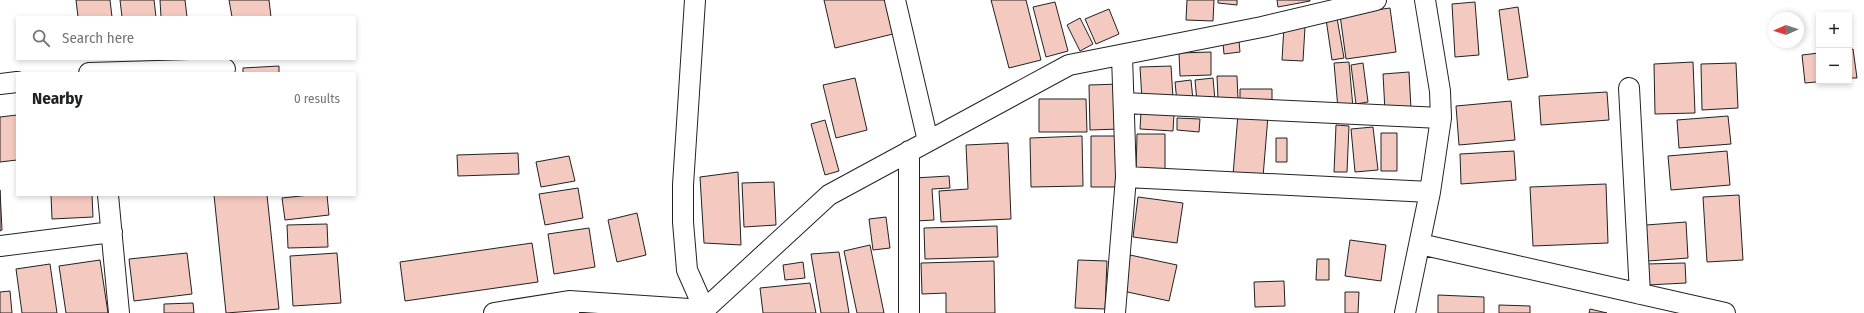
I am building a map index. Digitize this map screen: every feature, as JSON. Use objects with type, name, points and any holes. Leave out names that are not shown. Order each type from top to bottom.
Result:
[{"type":"street","points":[[695,0],[683,185],[683,222],[687,270],[705,312]]},
{"type":"street","points":[[895,0],[928,141]]},
{"type":"street","points":[[494,313],[569,307],[705,312],[829,195],[1069,65],[1122,56],[1376,0]]},
{"type":"street","points":[[1405,313],[1430,192],[1441,118],[1440,91],[1425,0]]},
{"type":"street","points":[[1115,313],[1126,176],[1122,56]]},
{"type":"street","points":[[120,72],[225,68]]},
{"type":"street","points":[[0,84],[16,82]]},
{"type":"street","points":[[1629,88],[1640,294]]},
{"type":"street","points":[[1124,103],[1441,118]]},
{"type":"street","points":[[909,151],[909,313]]},
{"type":"street","points":[[1126,176],[1430,192]]},
{"type":"street","points":[[108,196],[119,313]]},
{"type":"street","points":[[0,246],[112,232]]},
{"type":"street","points":[[1420,244],[1725,313]]},
{"type":"building","points":[[76,0],[110,0],[112,16],[78,16]]},
{"type":"building","points":[[120,0],[154,0],[156,16],[122,16]]},
{"type":"building","points":[[160,0],[185,0],[187,16],[161,16]]},
{"type":"building","points":[[229,0],[269,0],[271,16],[232,16]]},
{"type":"building","points":[[824,0],[885,0],[893,34],[835,48]]},
{"type":"building","points":[[991,0],[1026,0],[1041,60],[1009,68]]},
{"type":"building","points":[[1187,0],[1214,0],[1213,21],[1186,20]]},
{"type":"building","points":[[1218,0],[1237,0],[1237,5],[1218,3]]},
{"type":"building","points":[[1277,0],[1310,0],[1310,1],[1278,7]]},
{"type":"building","points":[[1055,2],[1068,51],[1046,57],[1033,7]]},
{"type":"building","points":[[1475,2],[1479,55],[1455,57],[1452,4]]},
{"type":"building","points":[[1518,7],[1528,77],[1508,80],[1499,10]]},
{"type":"building","points":[[1390,8],[1396,52],[1346,59],[1340,15]]},
{"type":"building","points":[[1109,9],[1119,34],[1096,44],[1085,19]]},
{"type":"building","points":[[1080,18],[1093,44],[1080,51],[1067,25]]},
{"type":"building","points":[[1337,18],[1344,58],[1332,60],[1326,19]]},
{"type":"building","points":[[1284,26],[1305,27],[1303,61],[1282,60]]},
{"type":"building","points":[[1239,41],[1240,52],[1224,54],[1223,43]]},
{"type":"building","points":[[1853,49],[1857,78],[1852,78]]},
{"type":"building","points":[[1211,52],[1211,75],[1180,76],[1179,53]]},
{"type":"building","points":[[1816,53],[1816,82],[1805,83],[1802,55]]},
{"type":"building","points":[[1349,62],[1353,108],[1338,109],[1334,63]]},
{"type":"building","points":[[1693,62],[1695,113],[1655,114],[1654,64]]},
{"type":"building","points":[[1363,63],[1368,102],[1356,104],[1351,65]]},
{"type":"building","points":[[1736,63],[1738,108],[1702,110],[1701,64]]},
{"type":"building","points":[[279,66],[279,72],[243,72],[243,68]]},
{"type":"building","points":[[1171,66],[1173,98],[1142,100],[1140,67]]},
{"type":"building","points":[[1409,72],[1411,109],[1385,111],[1383,74]]},
{"type":"building","points":[[1217,76],[1237,76],[1238,99],[1218,99]]},
{"type":"building","points":[[855,78],[867,130],[836,138],[823,85]]},
{"type":"building","points":[[1213,78],[1215,100],[1197,102],[1195,80]]},
{"type":"building","points":[[1191,80],[1193,100],[1177,102],[1175,82]]},
{"type":"building","points":[[1120,84],[1120,129],[1090,130],[1089,85]]},
{"type":"building","points":[[1240,89],[1272,89],[1272,107],[1240,107]]},
{"type":"building","points":[[1607,92],[1609,120],[1541,125],[1539,96]]},
{"type":"building","points":[[1039,99],[1086,99],[1087,132],[1039,132]]},
{"type":"building","points":[[1511,101],[1515,140],[1459,145],[1456,106]]},
{"type":"building","points":[[1141,112],[1174,114],[1173,131],[1140,129]]},
{"type":"building","points":[[1238,114],[1268,116],[1263,177],[1233,175]]},
{"type":"building","points":[[16,115],[16,160],[0,162],[0,117]]},
{"type":"building","points":[[1728,116],[1731,144],[1679,148],[1677,120]]},
{"type":"building","points":[[1177,118],[1200,119],[1199,132],[1177,130]]},
{"type":"building","points":[[825,120],[839,171],[825,175],[811,124]]},
{"type":"building","points":[[1336,125],[1349,126],[1347,172],[1334,172]]},
{"type":"building","points":[[1373,127],[1378,170],[1355,172],[1351,129]]},
{"type":"building","points":[[1381,133],[1397,133],[1397,171],[1381,171]]},
{"type":"building","points":[[1137,134],[1165,134],[1165,174],[1136,173]]},
{"type":"building","points":[[1082,136],[1083,186],[1031,187],[1030,138]]},
{"type":"building","points":[[1091,136],[1121,136],[1120,187],[1091,187]]},
{"type":"building","points":[[1276,138],[1287,138],[1287,162],[1276,162]]},
{"type":"building","points":[[1008,143],[1011,219],[941,222],[939,191],[968,189],[966,145]]},
{"type":"building","points":[[1514,151],[1516,180],[1461,184],[1460,154]]},
{"type":"building","points":[[1727,151],[1730,185],[1671,190],[1668,156]]},
{"type":"building","points":[[518,153],[519,174],[458,176],[457,155]]},
{"type":"building","points":[[569,156],[575,181],[541,187],[536,162]]},
{"type":"building","points":[[738,172],[741,245],[704,243],[700,177]]},
{"type":"building","points":[[949,176],[950,188],[932,189],[934,220],[916,221],[914,178]]},
{"type":"building","points":[[774,182],[776,225],[744,227],[742,183]]},
{"type":"building","points":[[1606,184],[1608,243],[1533,246],[1530,187]]},
{"type":"building","points":[[578,188],[583,218],[545,225],[539,194]]},
{"type":"building","points":[[0,190],[2,230],[0,231]]},
{"type":"building","points":[[1739,195],[1743,260],[1707,262],[1703,197]]},
{"type":"building","points":[[51,196],[92,196],[93,217],[52,219]]},
{"type":"building","points":[[214,196],[267,196],[279,309],[226,313]]},
{"type":"building","points":[[327,196],[329,215],[285,220],[282,198]]},
{"type":"building","points":[[1138,197],[1183,203],[1177,243],[1133,237]]},
{"type":"building","points":[[637,213],[646,255],[617,262],[608,220]]},
{"type":"building","points":[[886,217],[890,248],[873,250],[869,219]]},
{"type":"building","points":[[1686,222],[1688,258],[1648,261],[1646,225]]},
{"type":"building","points":[[327,224],[328,247],[288,248],[287,225]]},
{"type":"building","points":[[997,226],[998,257],[925,259],[924,228]]},
{"type":"building","points":[[589,228],[595,267],[554,274],[548,234]]},
{"type":"building","points":[[1350,240],[1386,245],[1381,281],[1345,276]]},
{"type":"building","points":[[532,243],[538,282],[405,301],[400,262]]},
{"type":"building","points":[[870,245],[884,313],[857,313],[844,251]]},
{"type":"building","points":[[839,252],[849,313],[821,313],[811,254]]},
{"type":"building","points":[[187,253],[192,294],[134,301],[129,259]]},
{"type":"building","points":[[337,253],[341,303],[293,306],[290,256]]},
{"type":"building","points":[[1130,255],[1177,265],[1169,301],[1123,291]]},
{"type":"building","points":[[1317,259],[1329,259],[1329,280],[1316,280]]},
{"type":"building","points":[[100,260],[108,313],[66,313],[59,266]]},
{"type":"building","points":[[1078,260],[1107,261],[1105,309],[1075,308]]},
{"type":"building","points":[[994,261],[995,313],[946,313],[946,293],[922,294],[921,263]]},
{"type":"building","points":[[803,262],[805,278],[785,280],[783,265]]},
{"type":"building","points":[[1685,263],[1686,283],[1647,285],[1646,264]]},
{"type":"building","points":[[50,264],[57,313],[22,313],[16,269]]},
{"type":"building","points":[[1284,281],[1285,306],[1255,307],[1254,282]]},
{"type":"building","points":[[810,283],[816,313],[763,313],[760,288]]},
{"type":"building","points":[[10,291],[12,313],[0,313],[0,292]]},
{"type":"building","points":[[1345,292],[1359,292],[1358,313],[1345,313]]},
{"type":"building","points":[[1438,295],[1484,297],[1484,313],[1438,313]]},
{"type":"building","points":[[193,303],[194,313],[164,313],[164,304]]},
{"type":"building","points":[[1499,305],[1530,306],[1530,313],[1499,313]]},
{"type":"building","points":[[1590,309],[1607,313],[1589,313]]}]
